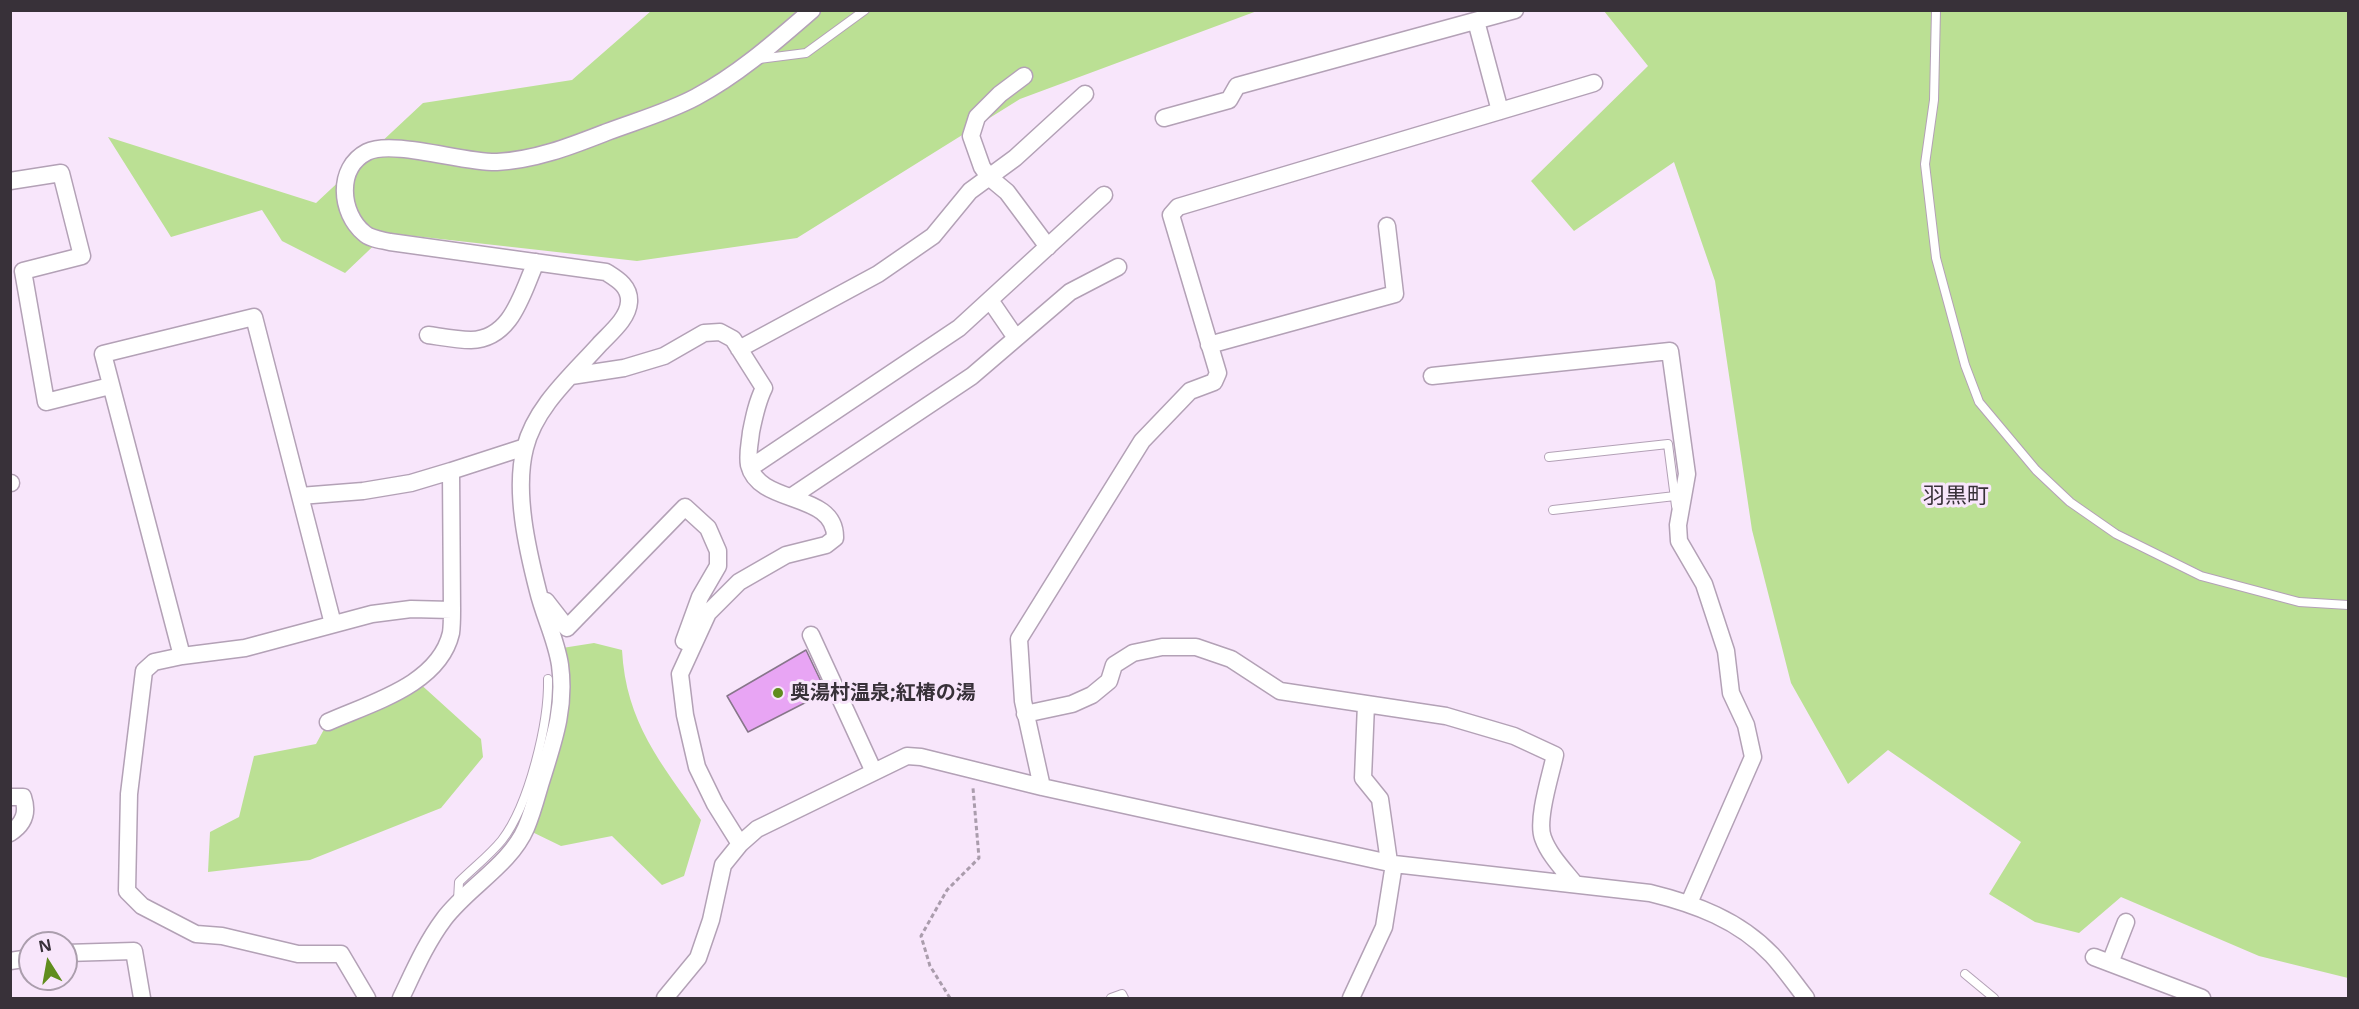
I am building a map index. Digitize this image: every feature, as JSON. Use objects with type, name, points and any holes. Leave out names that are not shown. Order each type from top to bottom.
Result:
[{"type":"street","points":[[401,999],[420,958],[445,918],[508,854],[526,829],[561,716],[560,665],[553,632],[538,593],[520,493],[525,447],[536,423],[554,395],[622,319],[627,312],[630,299],[624,284],[606,272],[390,242],[365,235],[352,219],[346,202],[345,188],[348,169],[368,151],[386,147],[463,160],[497,162],[539,156],[694,98],[756,59],[812,10]]},
{"type":"street","points":[[1164,118],[1229,100],[1237,86],[1515,10]]},
{"type":"street","points":[[1476,21],[1500,111]]},
{"type":"street","points":[[1024,76],[1000,94],[977,117],[971,136],[982,167],[989,177],[1007,192],[1048,247]]},
{"type":"street","points":[[1042,787],[1025,714],[1019,639],[1142,441],[1191,391],[1214,382],[1218,373],[1171,215],[1178,207],[1594,83]]},
{"type":"street","points":[[740,349],[878,274],[933,236],[970,191],[1015,158],[1085,94]]},
{"type":"street","points":[[10,182],[61,173],[82,256],[17,273],[46,402],[110,386]]},
{"type":"street","points":[[750,468],[960,328],[1104,195]]},
{"type":"street","points":[[1209,345],[1395,294],[1387,226]]},
{"type":"street","points":[[429,335],[472,340],[499,332],[509,321],[536,262]]},
{"type":"street","points":[[791,497],[972,376],[1070,292],[1118,267]]},
{"type":"street","points":[[990,300],[1016,338]]},
{"type":"street","points":[[182,656],[103,354],[254,317],[333,624]]},
{"type":"street","points":[[571,376],[624,368],[664,356],[704,333],[720,332],[733,339],[764,388],[755,413],[748,451],[750,468],[754,477],[766,488],[805,502],[829,518],[835,528],[835,538],[826,545],[786,555],[739,582],[708,613],[680,674]]},
{"type":"street","points":[[1432,376],[1670,351],[1687,474],[1678,525],[1679,541],[1704,584],[1726,651],[1731,693],[1746,725],[1753,757],[1689,903]]},
{"type":"street","points":[[300,496],[363,491],[411,483],[525,447]]},
{"type":"street","points":[[328,722],[417,681],[438,661],[451,634],[451,471]]},
{"type":"street","points":[[538,593],[567,628],[685,507],[708,528],[718,551],[718,566],[700,597],[679,655],[680,674],[685,715],[697,767],[715,804],[740,844]]},
{"type":"street","points":[[368,999],[340,954],[298,954],[222,936],[196,934],[142,906],[127,891],[129,794],[144,671],[154,662],[246,648],[372,614],[411,609],[452,610]]},
{"type":"street","points":[[811,635],[874,772]]},
{"type":"street","points":[[1025,714],[1072,704],[1092,695],[1109,681],[1114,665],[1133,653],[1162,648],[1196,647],[1222,656],[1280,691],[1446,716],[1514,736],[1554,755],[1542,822],[1542,836],[1549,850],[1575,884]]},
{"type":"street","points":[[1351,999],[1383,927],[1391,863],[1380,799],[1363,778],[1366,704]]},
{"type":"street","points":[[665,999],[698,958],[711,920],[723,866],[740,844],[757,829],[907,756],[1391,863],[1650,893],[1689,903],[1712,912],[1751,937],[1772,955],[1806,999]]},
{"type":"street","points":[[10,796],[23,797],[26,807],[24,818],[10,833]]},
{"type":"street","points":[[2110,963],[2126,922]]},
{"type":"street","points":[[78,953],[134,951],[142,999]]},
{"type":"street","points":[[2094,957],[2202,999]]},
{"type":"lane","points":[[756,59],[806,53],[865,10]]},
{"type":"lane","points":[[1936,10],[1934,100],[1925,164],[1935,258],[1965,365],[1979,402],[2045,478],[2070,502],[2116,534],[2201,576],[2299,602],[2349,605]]},
{"type":"lane","points":[[1549,457],[1668,444],[1678,525]]},
{"type":"lane","points":[[1553,510],[1675,496]]},
{"type":"lane","points":[[458,904],[459,882],[502,840],[517,813],[546,724],[548,679]]},
{"type":"lane","points":[[1965,974],[1994,999]]},
{"type":"lane","points":[[1111,999],[1122,994],[1124,999]]},
{"type":"path","points":[[950,999],[930,966],[921,936],[947,890],[979,858],[972,769]]},
{"type":"green space","points":[[651,11],[1257,11],[1020,99],[797,238],[637,261],[387,233],[345,273],[282,241],[262,210],[171,237],[108,137],[316,203],[423,103],[572,80]]},
{"type":"green space","points":[[1604,11],[2348,11],[2348,978],[2259,956],[2121,897],[2079,933],[2035,922],[1989,894],[2021,842],[1888,750],[1848,784],[1791,683],[1752,530],[1715,281],[1674,162],[1574,231],[1531,181],[1648,66]]},
{"type":"green space","points":[[594,643],[622,650],[630,699],[638,721],[659,760],[701,820],[684,876],[662,885],[612,836],[561,846],[526,829],[554,742],[556,649]]},
{"type":"green space","points":[[417,681],[481,739],[483,757],[441,808],[310,860],[208,872],[210,832],[239,817],[254,756],[316,744],[328,722]]},
{"type":"building","name":"奥湯村温泉;紅椿の湯","points":[[806,650],[826,692],[748,732],[727,696]]},
{"type":"place","name":"奥湯村温泉;紅椿の湯","points":[[778,693]]},
{"type":"district","name":"羽黒町","points":[[1956,497]]}]
